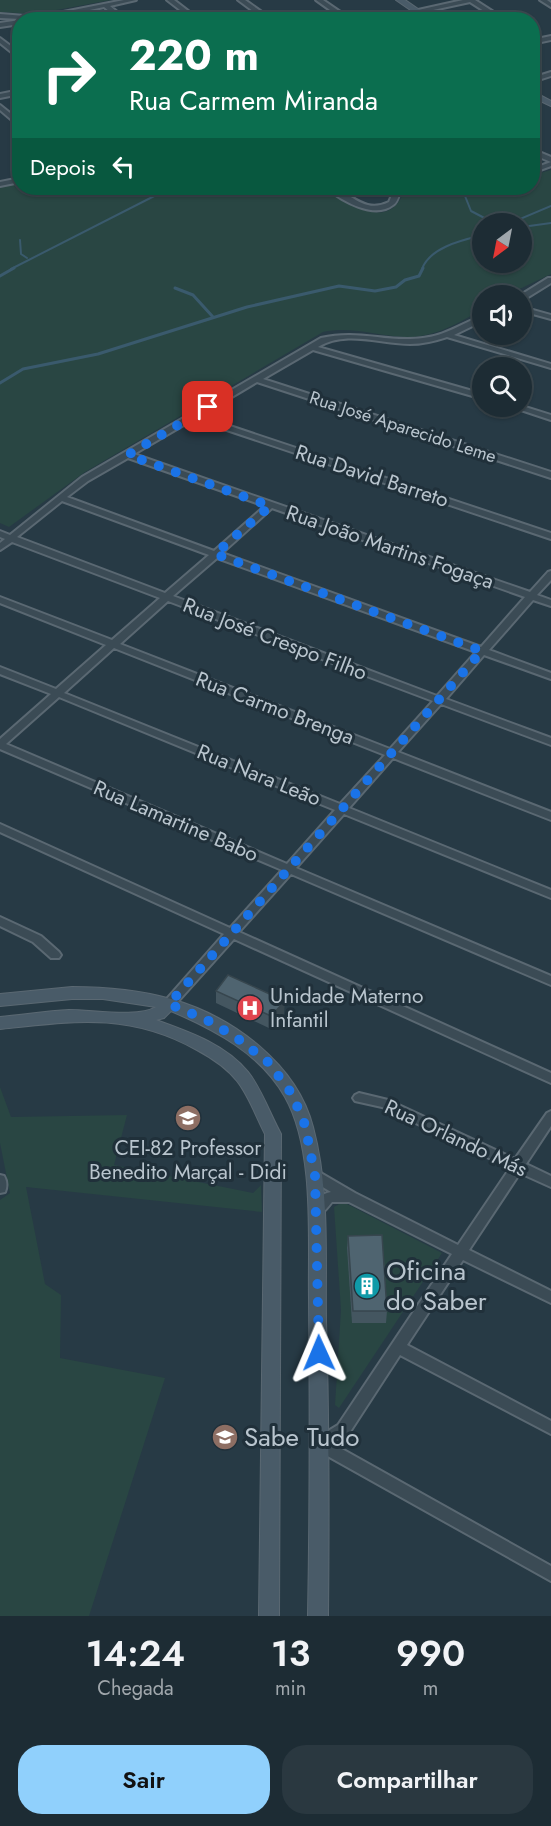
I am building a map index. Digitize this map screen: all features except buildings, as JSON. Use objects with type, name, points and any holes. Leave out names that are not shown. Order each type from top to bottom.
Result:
[{"type":"main road","points":[[389,0],[407,12]]},
{"type":"main road","points":[[400,0],[415,12]]},
{"type":"main road","points":[[540,93],[551,104]]},
{"type":"main road","points":[[0,1000],[72,993],[102,993],[169,1004],[217,1026],[268,1062],[292,1094],[305,1125],[315,1176],[322,1614]]},
{"type":"main road","points":[[0,1023],[69,1016],[145,1018],[159,1014],[169,1004]]},
{"type":"main road","points":[[121,1017],[150,1024],[219,1055],[243,1077],[273,1134],[269,1616]]},
{"type":"street","points":[[75,12],[133,0]]},
{"type":"street","points":[[170,0],[186,12]]},
{"type":"street","points":[[241,0],[258,12]]},
{"type":"street","points":[[320,0],[337,12]]},
{"type":"street","points":[[429,12],[471,0],[490,12]]},
{"type":"street","points":[[543,0],[551,5]]},
{"type":"street","points":[[105,5],[114,12]]},
{"type":"street","points":[[0,40],[12,50]]},
{"type":"street","points":[[0,107],[12,118]]},
{"type":"street","points":[[345,195],[370,207],[389,205],[394,195]]},
{"type":"street","points":[[532,291],[551,280]]},
{"type":"street","points":[[532,312],[551,317]]},
{"type":"street","points":[[0,547],[86,479],[324,340],[351,335],[408,341],[450,336],[472,324]]},
{"type":"street","points":[[450,336],[551,366]]},
{"type":"street","points":[[324,340],[358,358]]},
{"type":"street","points":[[311,347],[358,358],[472,394]]},
{"type":"street","name":"Rua José Aparecido Leme","points":[[255,379],[551,475]]},
{"type":"street","points":[[532,412],[551,418]]},
{"type":"street","name":"Rua David Barreto","points":[[192,416],[551,536]]},
{"type":"street","name":"Rua João Martins Fogaça","points":[[128,455],[551,603]]},
{"type":"street","points":[[61,498],[551,676]]},
{"type":"street","points":[[0,745],[56,693],[270,506]]},
{"type":"street","name":"Rua José Crespo Filho","points":[[0,534],[551,742]]},
{"type":"street","points":[[169,1004],[551,574]]},
{"type":"street","name":"Rua Carmo Brenga","points":[[0,600],[551,816]]},
{"type":"street","name":"Rua Nara Leão","points":[[0,670],[551,894]]},
{"type":"street","name":"Rua Lamartine Babo","points":[[0,745],[551,981]]},
{"type":"street","points":[[0,828],[551,1078]]},
{"type":"street","points":[[0,921],[38,939],[55,955]]},
{"type":"street","name":"Rua Orlando Más","points":[[360,1098],[384,1103],[551,1182]]},
{"type":"street","points":[[551,1116],[343,1430],[321,1444],[551,1574]]},
{"type":"street","points":[[315,1176],[350,1197],[551,1297]]},
{"type":"street","points":[[315,1216],[319,1206],[329,1197],[350,1197]]},
{"type":"street","points":[[398,1347],[551,1428]]},
{"type":"green space","points":[[0,0],[111,0],[46,12],[0,12]]},
{"type":"green space","points":[[551,170],[551,274],[528,285],[472,285],[472,315],[426,335],[405,337],[344,330],[323,332],[85,472],[9,527],[0,523],[0,187],[12,184],[12,195],[335,195],[369,211],[390,210],[399,202],[402,195],[540,195],[540,173]]},
{"type":"green space","points":[[0,1087],[11,1117],[127,1115],[114,1165],[253,1193],[261,1185],[262,1212],[26,1187],[45,1284],[61,1295],[60,1358],[165,1378],[89,1616],[0,1616],[0,1200],[10,1193],[0,1143]]},
{"type":"green space","points":[[343,1202],[442,1253],[339,1408],[335,1405],[341,1310],[334,1207]]},
{"type":"waterway","points":[[11,269],[156,195]]},
{"type":"waterway","points":[[464,195],[471,211],[475,213]]},
{"type":"waterway","points":[[532,214],[551,206]]},
{"type":"waterway","points":[[532,226],[551,223]]},
{"type":"waterway","points":[[422,269],[426,261],[440,250],[472,238]]},
{"type":"waterway","points":[[20,240],[21,254],[27,258]]},
{"type":"waterway","points":[[0,276],[14,268]]},
{"type":"waterway","points":[[0,383],[23,369],[98,354],[247,307],[339,286],[375,291],[396,287],[405,280],[419,276],[423,268]]},
{"type":"waterway","points":[[175,288],[193,295],[213,317]]},
{"type":"place","name":"Unidade Materno Infantil","points":[[250,1008]]},
{"type":"place","name":"CEI-82 Professor Benedito Marçal - Didi","points":[[188,1118]]},
{"type":"place","name":"Oficina do Saber","points":[[367,1286]]},
{"type":"place","name":"Sabe Tudo","points":[[225,1437]]},
{"type":"route","points":[[208,407],[128,455],[270,506],[215,554],[482,651],[169,1004],[207,1020],[237,1038],[268,1062],[292,1094],[305,1125],[315,1176],[319,1353]]}]
